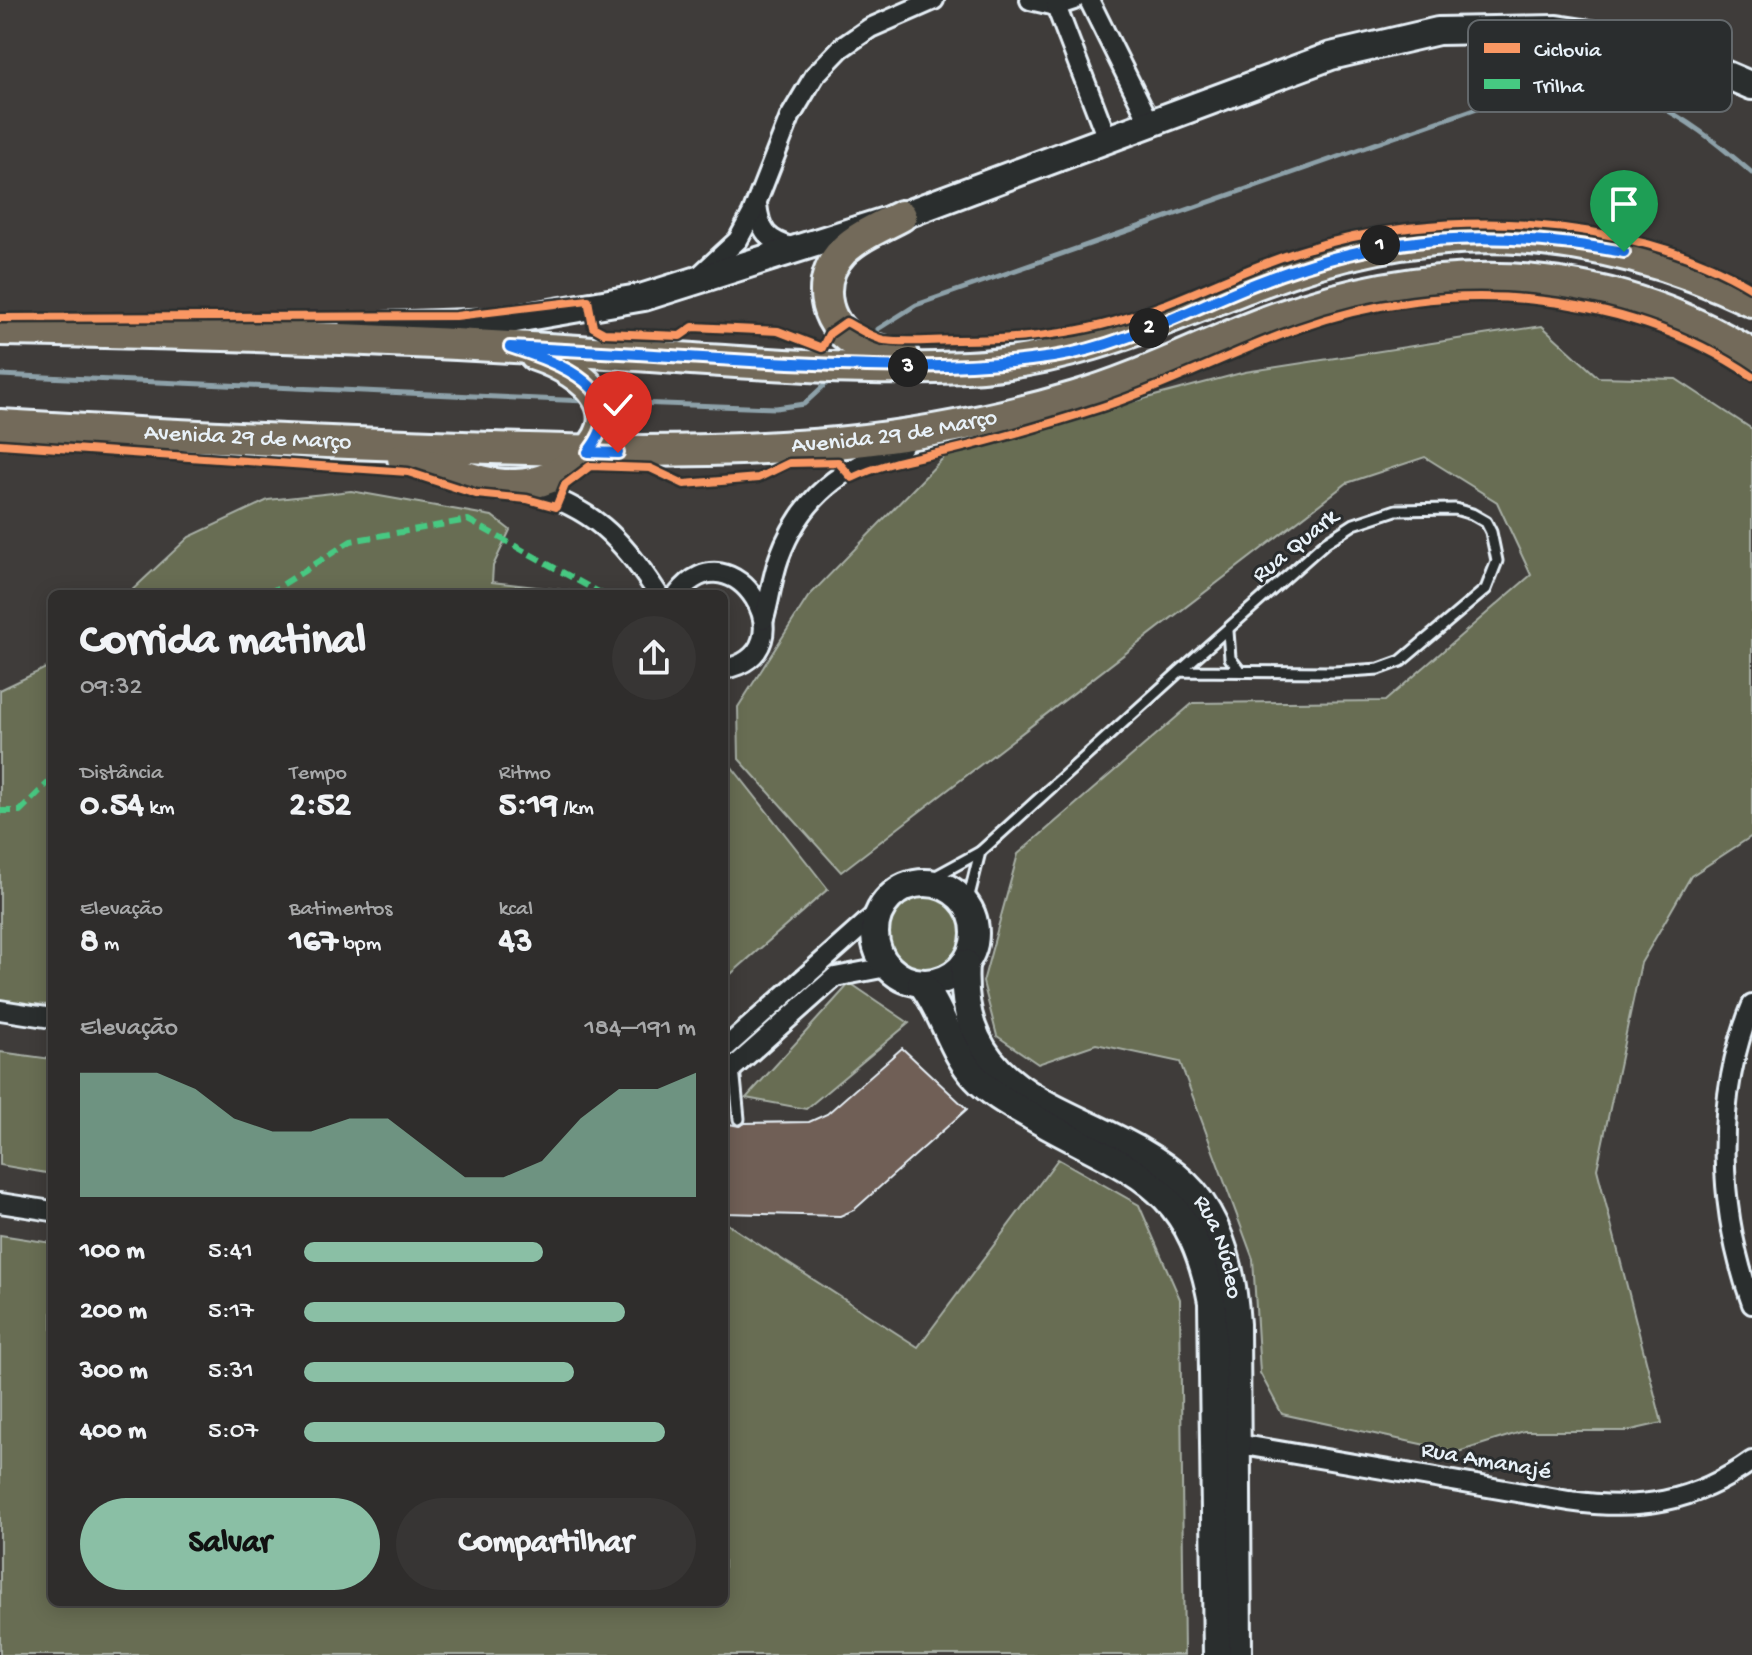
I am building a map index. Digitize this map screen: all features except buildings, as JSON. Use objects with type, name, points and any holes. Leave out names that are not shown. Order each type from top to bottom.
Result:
[{"type":"main road","points":[[901,216],[842,252],[826,279],[828,311],[842,331],[855,342],[878,351],[968,367]]},
{"type":"main road","points":[[0,330],[146,332],[510,347],[865,367],[968,367],[1057,356],[1099,345],[1303,266],[1351,251],[1427,239],[1532,239],[1624,252],[1665,264],[1752,301]]},
{"type":"main road","name":"Avenida 29 de Março","points":[[0,425],[262,441],[593,446],[838,442],[968,424],[1079,396],[1333,299],[1392,284],[1448,278],[1562,284],[1612,294],[1723,337],[1752,355]]},
{"type":"main road","points":[[262,441],[406,459],[514,485],[557,475],[593,446],[604,425],[604,412],[596,392],[572,371],[510,347]]},
{"type":"street","points":[[698,277],[738,240],[757,202],[790,117],[815,75],[841,48],[870,28],[934,0]]},
{"type":"street","points":[[1030,0],[1065,3],[1108,141]]},
{"type":"street","points":[[1089,0],[1151,125]]},
{"type":"street","points":[[146,332],[498,322],[644,297],[698,277],[901,216],[1331,56],[1438,31],[1468,30]]},
{"type":"street","points":[[1732,77],[1752,86]]},
{"type":"street","points":[[757,202],[762,232],[773,242],[794,248]]},
{"type":"street","points":[[728,671],[756,649],[778,561],[790,531],[814,498],[845,470],[881,453],[968,424]]},
{"type":"street","points":[[514,485],[583,510],[610,531],[633,556],[655,590]]},
{"type":"street","points":[[683,590],[695,580],[725,575],[752,590],[764,619]]},
{"type":"street","points":[[728,1045],[879,911],[898,890],[925,882],[948,888],[967,904],[976,931],[975,943],[965,963],[950,977],[921,983],[898,976],[887,967],[874,940],[879,911]]},
{"type":"street","name":"Rua Núcleo","points":[[965,963],[965,997],[976,1043],[1001,1074],[1164,1167],[1199,1199],[1225,1252],[1234,1291],[1217,1655]]},
{"type":"street","points":[[729,1072],[835,977],[887,967]]},
{"type":"street","name":"Rua Núcleo","points":[[921,983],[935,1000],[974,1076],[1014,1107],[1150,1181],[1173,1205],[1192,1234],[1205,1264],[1212,1302],[1227,1442],[1238,1655]]},
{"type":"street","points":[[1751,1301],[1731,1231],[1724,1152],[1735,1064],[1752,1005]]},
{"type":"street","points":[[0,1010],[48,1017]]},
{"type":"street","points":[[0,1203],[48,1210]]},
{"type":"street","name":"Rua Amanajé","points":[[1227,1442],[1569,1501],[1624,1507],[1678,1498],[1749,1460]]},
{"type":"lane","name":"Rua Quark","points":[[925,882],[980,852],[1180,671],[1326,542],[1354,524],[1396,510],[1455,509],[1486,522],[1491,532],[1497,561],[1486,589],[1401,661],[1364,670],[1180,671]]},
{"type":"lane","points":[[1228,631],[1230,658],[1240,671]]},
{"type":"lane","points":[[967,904],[980,852]]},
{"type":"lane","points":[[729,1072],[739,1119]]},
{"type":"green space","points":[[1542,326],[1598,377],[1676,379],[1752,429],[1752,836],[1691,876],[1641,963],[1597,1169],[1662,1423],[1627,1431],[1524,1431],[1458,1452],[1282,1414],[1260,1373],[1253,1259],[1180,1062],[1096,1044],[1038,1064],[997,1036],[983,982],[1018,854],[1193,703],[1385,701],[1531,575],[1497,502],[1425,457],[1347,483],[841,872],[739,759],[738,707],[808,597],[951,450],[1245,372]]},
{"type":"green space","points":[[351,491],[492,516],[510,530],[493,566],[492,582],[562,590],[132,590],[189,537],[268,500]]},
{"type":"green space","points":[[48,667],[48,1005],[0,1003],[0,690]]},
{"type":"green space","points":[[728,762],[828,889],[728,976]]},
{"type":"green space","points":[[924,891],[940,894],[953,903],[962,916],[965,932],[962,948],[953,961],[940,970],[924,973],[908,970],[895,961],[886,948],[883,932],[886,916],[895,903],[908,894]]},
{"type":"green space","points":[[850,983],[909,1023],[806,1109],[746,1098]]},
{"type":"green space","points":[[0,1052],[48,1058],[48,1173],[0,1165]]},
{"type":"green space","points":[[1058,1159],[1139,1205],[1180,1299],[1184,1655],[0,1655],[0,1235],[48,1242],[48,1606],[728,1606],[728,1225],[918,1347]]},
{"type":"waterway","points":[[878,329],[916,305],[1468,111]]},
{"type":"waterway","points":[[1670,112],[1711,139],[1752,173]]},
{"type":"waterway","points":[[0,375],[586,401]]},
{"type":"waterway","points":[[608,402],[776,408],[804,404],[830,380]]},
{"type":"marked path","points":[[274,590],[351,541],[468,520],[595,590]]},
{"type":"marked path","points":[[0,811],[20,811],[48,783]]},
{"type":"cycle path","points":[[0,318],[456,316],[588,300],[593,327],[604,333],[680,336],[693,327],[778,331],[822,348],[829,334],[846,322],[875,337],[893,341],[1016,338],[1075,331],[1113,322],[1276,259],[1353,237],[1410,228],[1470,224],[1530,225],[1591,232],[1648,244],[1703,263],[1752,288]]},
{"type":"cycle path","points":[[0,444],[408,472],[476,494],[527,499],[556,507],[565,485],[590,466],[650,468],[684,484],[758,478],[789,463],[838,462],[852,478],[889,464],[989,440],[1102,407],[1299,328],[1355,312],[1412,301],[1472,297],[1531,300],[1590,308],[1647,324],[1701,347],[1752,376]]},
{"type":"route","points":[[618,453],[588,452],[604,425],[604,412],[596,392],[586,381],[554,362],[510,347],[865,367],[968,367],[1057,356],[1099,345],[1137,333],[1303,266],[1351,251],[1388,244],[1427,239],[1532,239],[1624,252]]}]
